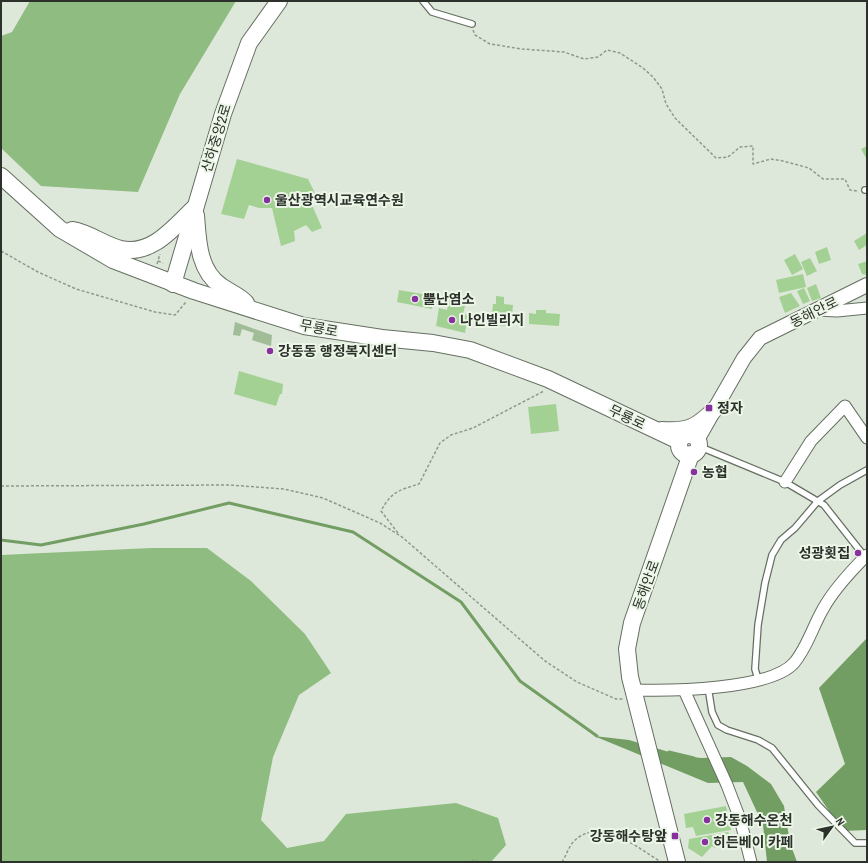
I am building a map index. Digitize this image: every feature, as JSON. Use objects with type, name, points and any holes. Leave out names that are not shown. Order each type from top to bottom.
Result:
[{"type":"main road","name":"산하중앙2로","points":[[173,284],[223,114],[248,43],[279,1]]},
{"type":"main road","name":"무룡로","points":[[1,176],[60,229],[112,260],[173,284],[304,326],[330,331],[433,343],[470,350],[558,383],[679,441],[681,451],[686,454],[695,447]]},
{"type":"main road","points":[[60,229],[83,232],[121,249],[144,248],[163,238],[195,208]]},
{"type":"main road","points":[[195,208],[199,249],[203,263],[210,276],[220,286],[240,297],[253,310]]},
{"type":"main road","points":[[654,429],[680,431],[689,429],[705,419],[715,409]]},
{"type":"main road","name":"동해안로","points":[[677,862],[640,719],[628,659],[630,630],[695,447]]},
{"type":"street","name":"동해안로","points":[[695,447],[715,409],[748,353],[760,338],[867,285]]},
{"type":"street","points":[[818,310],[837,311],[867,308]]},
{"type":"street","points":[[785,482],[811,441],[845,406],[867,438]]},
{"type":"street","points":[[635,695],[708,687],[775,675],[793,664],[831,596],[866,556]]},
{"type":"street","points":[[684,690],[727,785],[740,819],[751,862]]},
{"type":"lane","points":[[423,1],[432,12],[472,24]]},
{"type":"lane","points":[[695,447],[785,482],[818,501],[824,505],[866,556]]},
{"type":"lane","points":[[758,679],[755,669],[758,625],[772,555],[781,540],[795,528],[818,501],[840,485],[867,470]]},
{"type":"lane","points":[[708,687],[712,712],[718,725],[727,730],[758,740],[772,748],[818,805],[855,843],[867,843]]},
{"type":"path","points":[[472,24],[475,35],[490,44],[522,49],[564,52],[584,59],[598,57],[607,50],[620,53],[643,68],[653,77],[662,89],[666,104],[675,118],[716,158],[728,157],[740,147],[754,146],[753,164],[772,159],[783,161],[809,168],[823,179],[845,179],[850,190],[866,190]]},
{"type":"path","points":[[156,267],[162,250]]},
{"type":"path","points":[[1,251],[38,272],[76,289],[155,312],[175,315],[180,311],[194,291]]},
{"type":"path","points":[[158,261],[163,263]]},
{"type":"path","points":[[398,534],[381,511],[388,499],[399,490],[419,484],[440,443],[451,434],[473,428],[558,383]]},
{"type":"path","points":[[1,486],[229,485],[284,489],[323,498],[380,523],[398,534],[426,556],[545,661],[577,682],[616,699],[635,695]]},
{"type":"path","points":[[562,862],[574,841],[594,832],[610,833],[624,839],[661,862]]},
{"type":"path","points":[[471,862],[473,860],[478,862]]},
{"type":"shaded area","points":[[30,1],[236,1],[180,94],[138,192],[41,186],[1,148],[1,36],[12,32]]},
{"type":"shaded area","points":[[235,322],[272,335],[271,346],[252,340],[254,333],[242,329],[240,336],[233,335]]},
{"type":"shaded area","points":[[151,548],[207,548],[251,581],[305,634],[331,673],[299,695],[273,757],[261,820],[287,848],[324,841],[346,814],[456,803],[498,818],[506,845],[491,862],[1,862],[1,555]]},
{"type":"shaded area","points":[[867,638],[867,830],[843,831],[816,792],[845,764],[819,688]]},
{"type":"shaded area","points":[[594,736],[629,740],[679,755],[701,758],[731,757],[747,766],[771,784],[784,806],[790,843],[797,862],[767,862],[763,825],[743,782],[708,783]]},
{"type":"building","points":[[867,146],[867,157],[866,158],[861,149]]},
{"type":"building","name":"울산광역시교육연수원","points":[[237,159],[308,179],[315,193],[308,196],[322,228],[312,232],[306,225],[294,231],[295,241],[281,246],[272,208],[259,208],[249,205],[244,219],[221,214]]},
{"type":"building","points":[[867,233],[867,245],[859,250],[854,241]]},
{"type":"building","points":[[827,247],[831,260],[819,264],[815,252]]},
{"type":"building","points":[[795,254],[803,269],[792,275],[784,260]]},
{"type":"building","points":[[810,258],[817,271],[807,276],[801,262]]},
{"type":"building","points":[[867,261],[867,275],[862,274],[858,264]]},
{"type":"building","points":[[803,274],[806,287],[779,293],[776,280]]},
{"type":"building","points":[[816,284],[821,298],[812,301],[807,288]]},
{"type":"building","points":[[804,288],[810,301],[803,304],[797,291]]},
{"type":"building","name":"뿔난염소","points":[[399,290],[434,296],[432,309],[397,302]]},
{"type":"building","points":[[791,293],[800,306],[785,313],[779,297]]},
{"type":"building","points":[[496,296],[504,297],[504,304],[513,305],[511,326],[491,325],[493,304],[496,304]]},
{"type":"building","name":"나인빌리지","points":[[449,298],[466,302],[463,314],[468,315],[465,333],[436,326],[439,308],[447,310]]},
{"type":"building","points":[[536,310],[546,310],[546,313],[560,314],[559,326],[529,324],[529,313],[536,314]]},
{"type":"building","name":"강동동 행정복지센터","points":[[239,371],[283,384],[282,394],[280,394],[276,406],[234,394]]},
{"type":"building","points":[[556,404],[559,431],[531,434],[528,407]]},
{"type":"building","name":"강동해수온천","points":[[726,806],[731,830],[696,836],[693,827],[686,828],[684,814]]},
{"type":"building","name":"히든베이 카페","points":[[728,832],[730,835],[715,848],[712,846],[702,857],[688,848],[689,839]]},
{"type":"waterway","points":[[1,540],[41,545],[144,524],[229,503],[353,532],[461,602],[520,681],[597,736]]},
{"type":"waterway","points":[[669,752],[694,758]]},
{"type":"place","name":"울산광역시교육연수원","points":[[267,200]]},
{"type":"place","name":"뿔난염소","points":[[415,299]]},
{"type":"place","name":"나인빌리지","points":[[452,320]]},
{"type":"place","name":"강동동 행정복지센터","points":[[270,351]]},
{"type":"place","name":"정자","points":[[709,408]]},
{"type":"place","name":"농협","points":[[694,472]]},
{"type":"place","name":"성광횟집","points":[[858,553]]},
{"type":"place","name":"강동해수온천","points":[[707,820]]},
{"type":"place","name":"강동해수탕앞","points":[[675,836]]},
{"type":"place","name":"히든베이 카페","points":[[705,842]]}]
